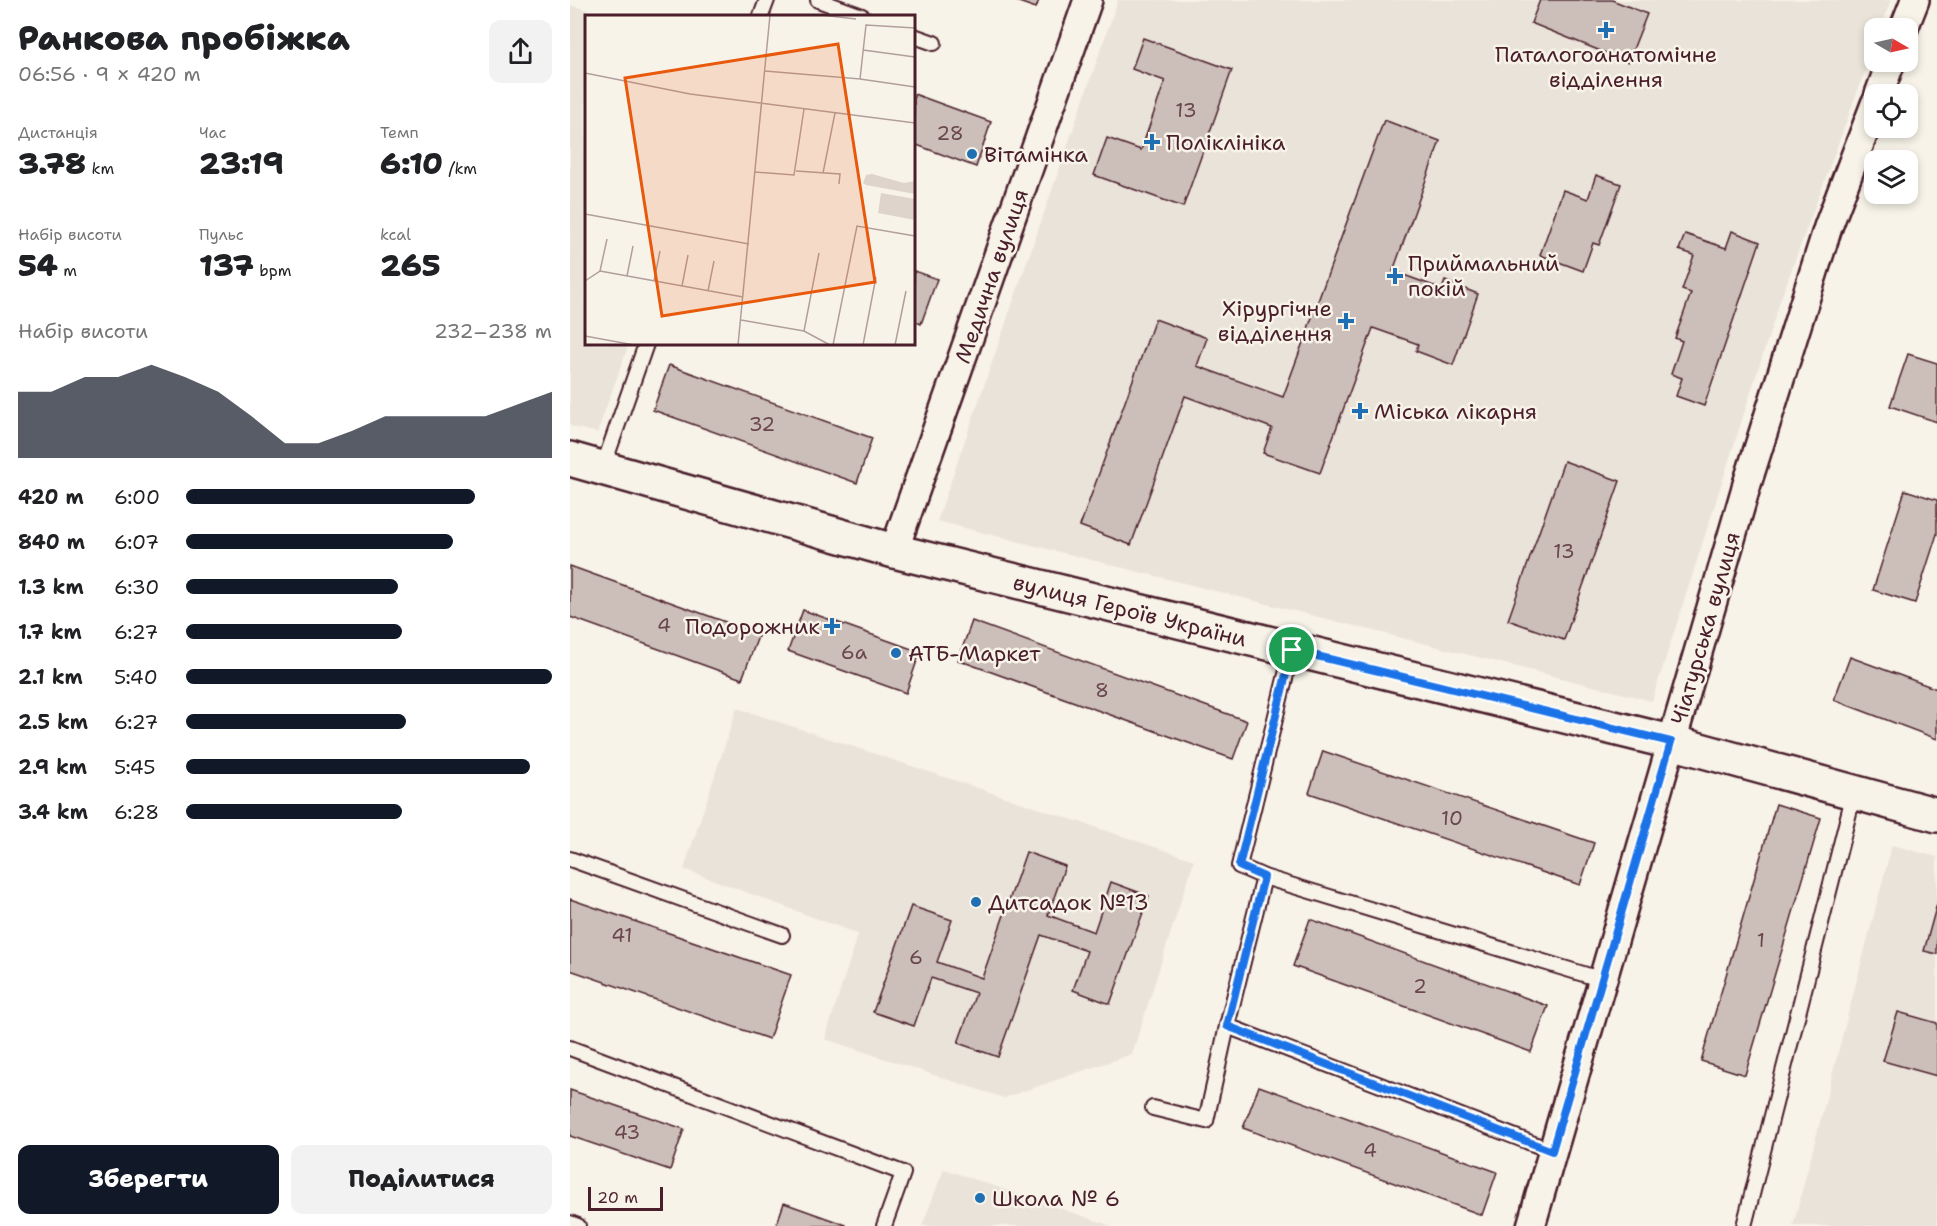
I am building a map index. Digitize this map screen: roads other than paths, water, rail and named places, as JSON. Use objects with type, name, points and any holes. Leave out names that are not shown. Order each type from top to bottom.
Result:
[{"type":"street","name":"Медична вулиця","points":[[894,551],[1088,0]]},
{"type":"street","points":[[1908,18],[1915,0]]},
{"type":"street","name":"Чіатурська вулиця","points":[[1531,1226],[1786,355],[1828,227],[1864,133]]},
{"type":"street","name":"вулиця Героїв України","points":[[570,459],[894,551],[1671,742],[1937,815]]},
{"type":"lane","points":[[761,15],[767,0]]},
{"type":"lane","points":[[818,0],[859,15]]},
{"type":"lane","points":[[915,36],[934,44]]},
{"type":"lane","points":[[603,467],[646,345]]},
{"type":"lane","points":[[1292,650],[1239,866],[1264,877],[1603,980]]},
{"type":"lane","points":[[1744,1226],[1854,793]]},
{"type":"lane","points":[[570,859],[782,935]]},
{"type":"lane","points":[[1153,1108],[1206,1121],[1264,877]]},
{"type":"lane","points":[[1227,1026],[1552,1151]]},
{"type":"lane","points":[[570,1048],[903,1173],[884,1226]]},
{"type":"lane","points":[[570,1223],[578,1226]]},
{"type":"place","name":"Паталогоанатомічне відділення","points":[[1606,30]]},
{"type":"place","name":"Поліклініка","points":[[1152,142]]},
{"type":"place","name":"Вітамінка","points":[[972,154]]},
{"type":"place","name":"Приймальний покій","points":[[1395,276]]},
{"type":"place","name":"Хірургічне відділення","points":[[1346,321]]},
{"type":"place","name":"Мiська лiкарня","points":[[1360,411]]},
{"type":"place","name":"Подорожник","points":[[832,626]]},
{"type":"place","name":"АТБ-Маркет","points":[[896,653]]},
{"type":"place","name":"Дитсадок №13","points":[[976,902]]},
{"type":"place","name":"Школа № 6","points":[[980,1198]]}]
